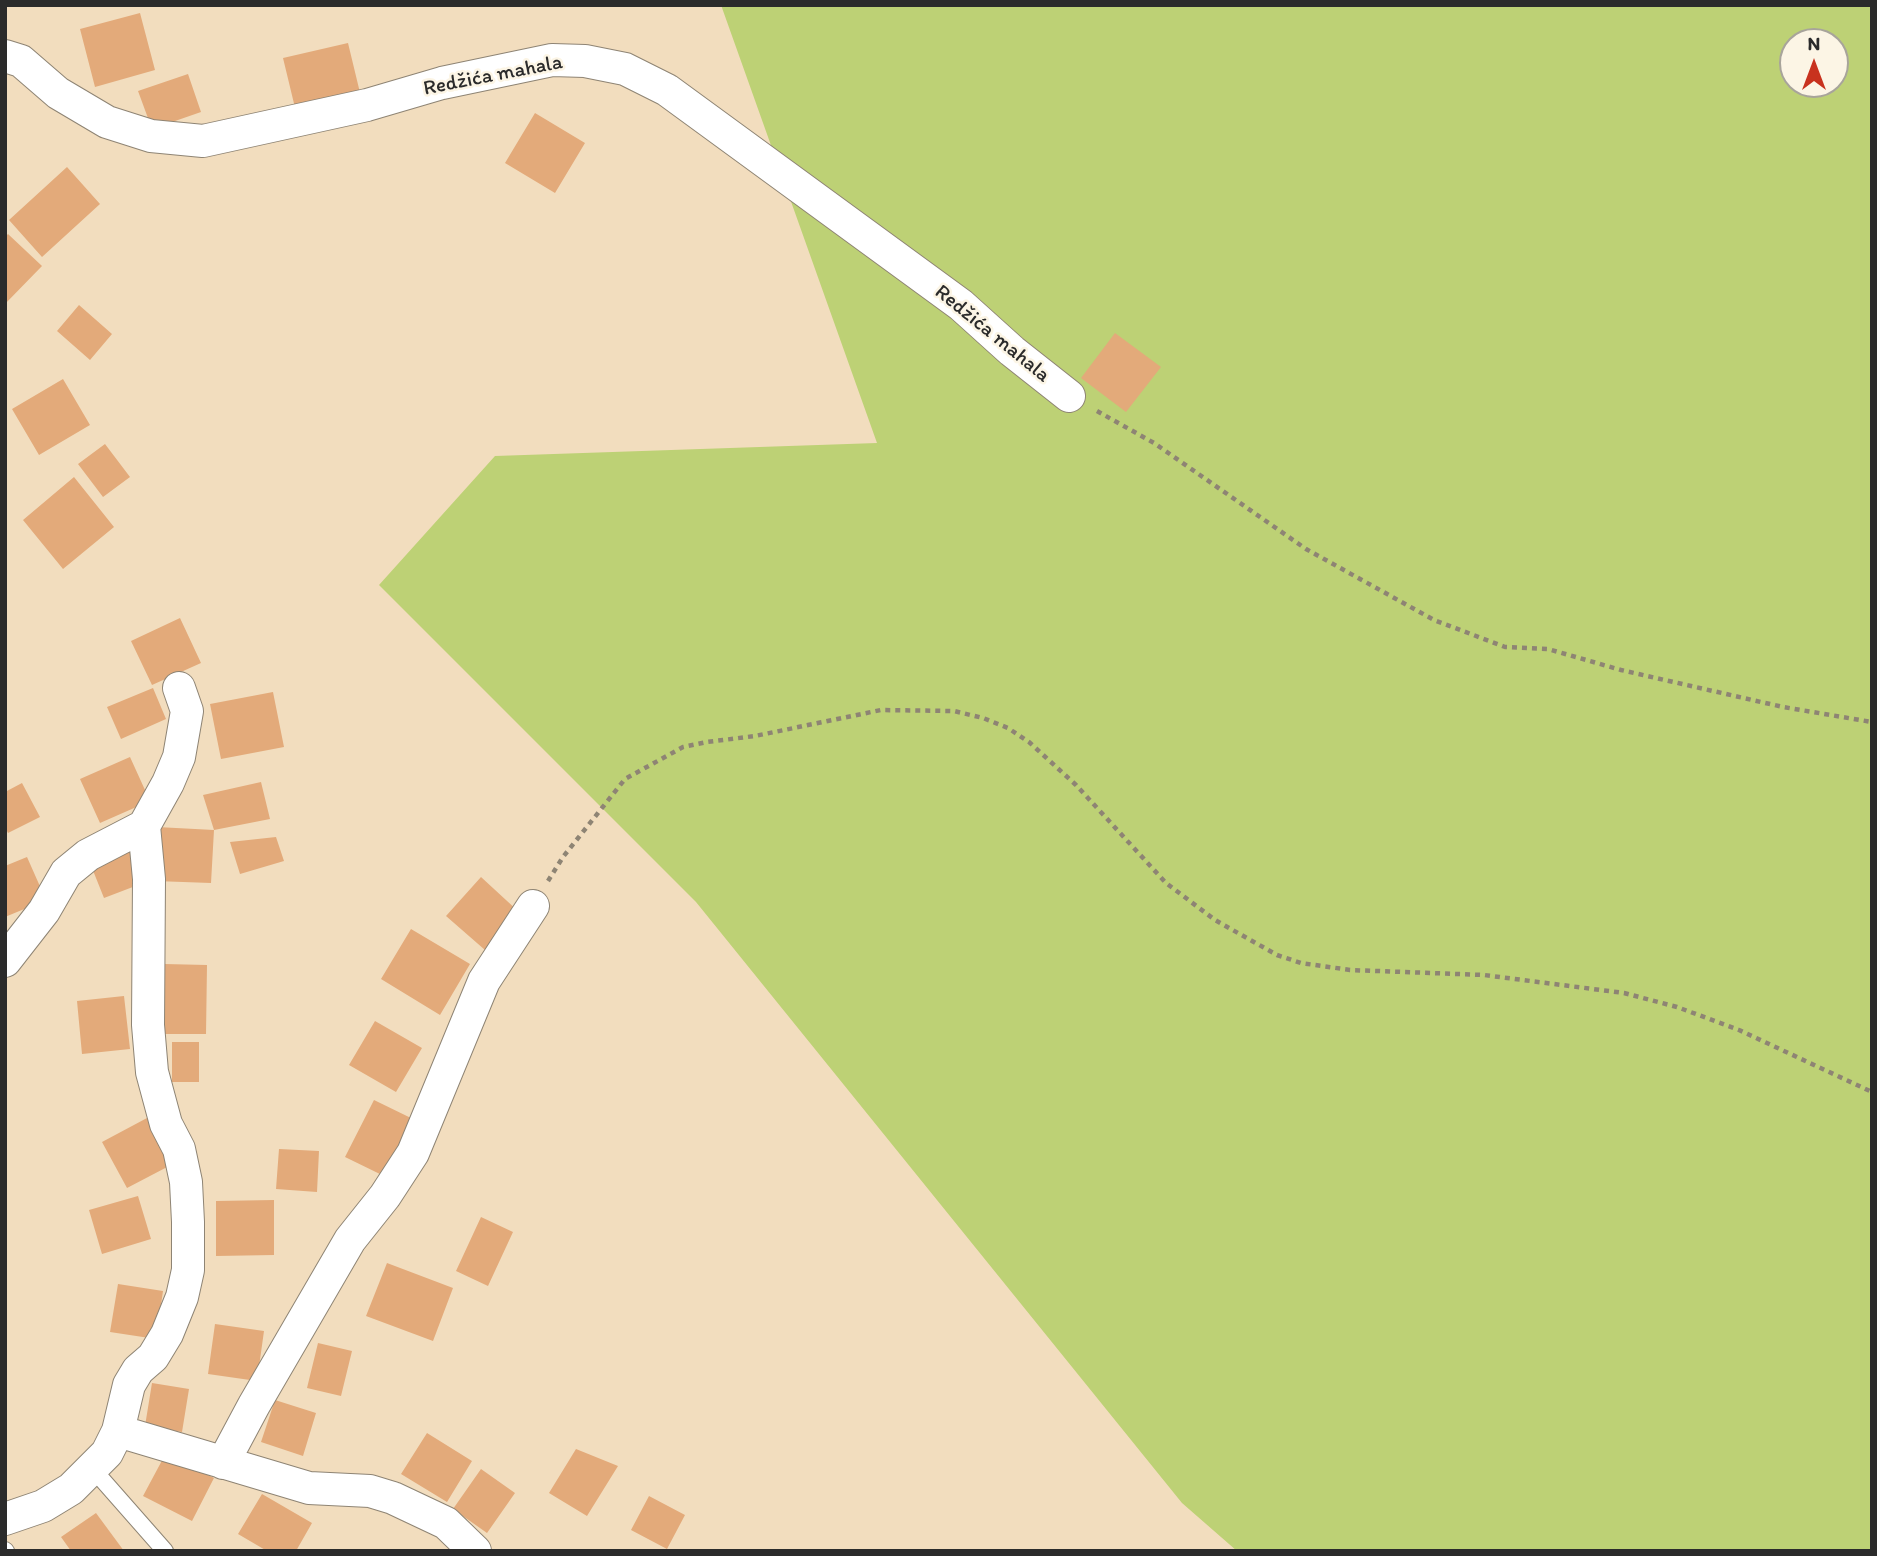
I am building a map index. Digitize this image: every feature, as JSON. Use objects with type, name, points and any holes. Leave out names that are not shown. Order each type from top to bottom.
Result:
[{"type":"street","name":"Redžića mahala","points":[[5,56],[21,61],[58,93],[85,106],[107,122],[151,136],[203,141],[367,105],[442,83],[552,60],[584,61],[625,69],[667,90],[907,265],[1069,396]]},
{"type":"street","points":[[5,961],[44,911],[66,873],[88,855],[144,826],[179,757],[187,711],[179,688]]},
{"type":"street","points":[[5,1519],[43,1506],[71,1489],[107,1453],[118,1431],[129,1385],[138,1370],[153,1357],[167,1334],[182,1297],[188,1270],[186,1182],[179,1149],[166,1124],[152,1072],[148,1025],[149,879],[144,826]]},
{"type":"street","points":[[223,1463],[350,1240],[385,1196],[413,1153],[484,981],[533,906]]},
{"type":"street","points":[[118,1431],[309,1488],[370,1491],[393,1498],[446,1523],[475,1551]]},
{"type":"lane","points":[[92,1468],[165,1551]]},
{"type":"path","points":[[1069,396],[1154,443],[1306,549],[1434,620],[1505,647],[1548,649],[1621,670],[1716,692],[1872,722]]},
{"type":"path","points":[[533,906],[563,857],[625,779],[683,747],[755,736],[881,710],[954,711],[983,718],[1029,742],[1076,785],[1166,883],[1215,920],[1277,955],[1301,963],[1350,970],[1484,975],[1624,993],[1677,1007],[1740,1030],[1872,1092]]},
{"type":"green space","points":[[721,5],[1872,5],[1872,1551],[1237,1551],[1182,1503],[696,902],[379,585],[495,456],[877,443]]},
{"type":"building","points":[[140,13],[155,70],[95,87],[80,29]]},
{"type":"building","points":[[348,43],[362,101],[297,116],[283,58]]},
{"type":"building","points":[[188,74],[201,112],[152,129],[138,91]]},
{"type":"building","points":[[535,113],[585,143],[555,193],[505,163]]},
{"type":"building","points":[[67,167],[100,204],[42,257],[9,220]]},
{"type":"building","points":[[8,234],[42,266],[5,304],[5,237]]},
{"type":"building","points":[[79,305],[112,334],[90,360],[57,331]]},
{"type":"building","points":[[1115,333],[1161,367],[1126,412],[1081,378]]},
{"type":"building","points":[[63,379],[90,425],[39,455],[12,409]]},
{"type":"building","points":[[105,444],[130,477],[103,497],[78,464]]},
{"type":"building","points":[[74,477],[114,527],[63,569],[23,520]]},
{"type":"building","points":[[180,618],[201,663],[152,685],[131,641]]},
{"type":"building","points":[[153,688],[166,719],[121,739],[107,707]]},
{"type":"building","points":[[273,692],[284,747],[221,759],[210,704]]},
{"type":"building","points":[[130,757],[150,801],[100,823],[80,779]]},
{"type":"building","points":[[261,782],[270,819],[214,830],[203,795]]},
{"type":"building","points":[[22,783],[40,817],[8,833],[5,827],[5,792]]},
{"type":"building","points":[[157,827],[214,830],[211,883],[155,881]]},
{"type":"building","points":[[276,837],[284,861],[240,874],[230,842]]},
{"type":"building","points":[[129,848],[138,885],[104,898],[90,863]]},
{"type":"building","points":[[27,857],[46,900],[5,917],[5,866]]},
{"type":"building","points":[[481,877],[519,912],[485,950],[446,916]]},
{"type":"building","points":[[411,929],[470,964],[440,1015],[381,979]]},
{"type":"building","points":[[164,964],[207,965],[206,1034],[164,1034]]},
{"type":"building","points":[[124,996],[130,1049],[82,1054],[77,1001]]},
{"type":"building","points":[[375,1021],[422,1048],[396,1092],[349,1065]]},
{"type":"building","points":[[172,1042],[199,1042],[199,1082],[172,1082]]},
{"type":"building","points":[[374,1100],[413,1119],[384,1176],[345,1157]]},
{"type":"building","points":[[147,1118],[171,1165],[127,1188],[102,1142]]},
{"type":"building","points":[[279,1149],[319,1151],[317,1192],[276,1189]]},
{"type":"building","points":[[138,1196],[151,1239],[102,1254],[89,1210]]},
{"type":"building","points":[[274,1200],[274,1255],[216,1256],[216,1201]]},
{"type":"building","points":[[481,1217],[513,1232],[488,1286],[456,1271]]},
{"type":"building","points":[[387,1263],[453,1288],[433,1341],[366,1316]]},
{"type":"building","points":[[118,1284],[163,1291],[156,1339],[110,1332]]},
{"type":"building","points":[[215,1324],[264,1331],[257,1381],[208,1374]]},
{"type":"building","points":[[318,1343],[352,1351],[341,1396],[307,1388]]},
{"type":"building","points":[[152,1383],[189,1389],[182,1432],[145,1426]]},
{"type":"building","points":[[275,1400],[316,1413],[303,1456],[261,1442]]},
{"type":"building","points":[[427,1433],[472,1461],[447,1502],[401,1474]]},
{"type":"building","points":[[576,1449],[618,1466],[587,1516],[549,1493]]},
{"type":"building","points":[[166,1453],[214,1478],[192,1521],[143,1496]]},
{"type":"building","points":[[481,1469],[515,1493],[487,1533],[453,1509]]},
{"type":"building","points":[[262,1494],[312,1523],[296,1551],[267,1551],[238,1534]]},
{"type":"building","points":[[649,1496],[685,1515],[667,1549],[631,1530]]},
{"type":"building","points":[[96,1513],[124,1551],[71,1551],[61,1537]]}]
